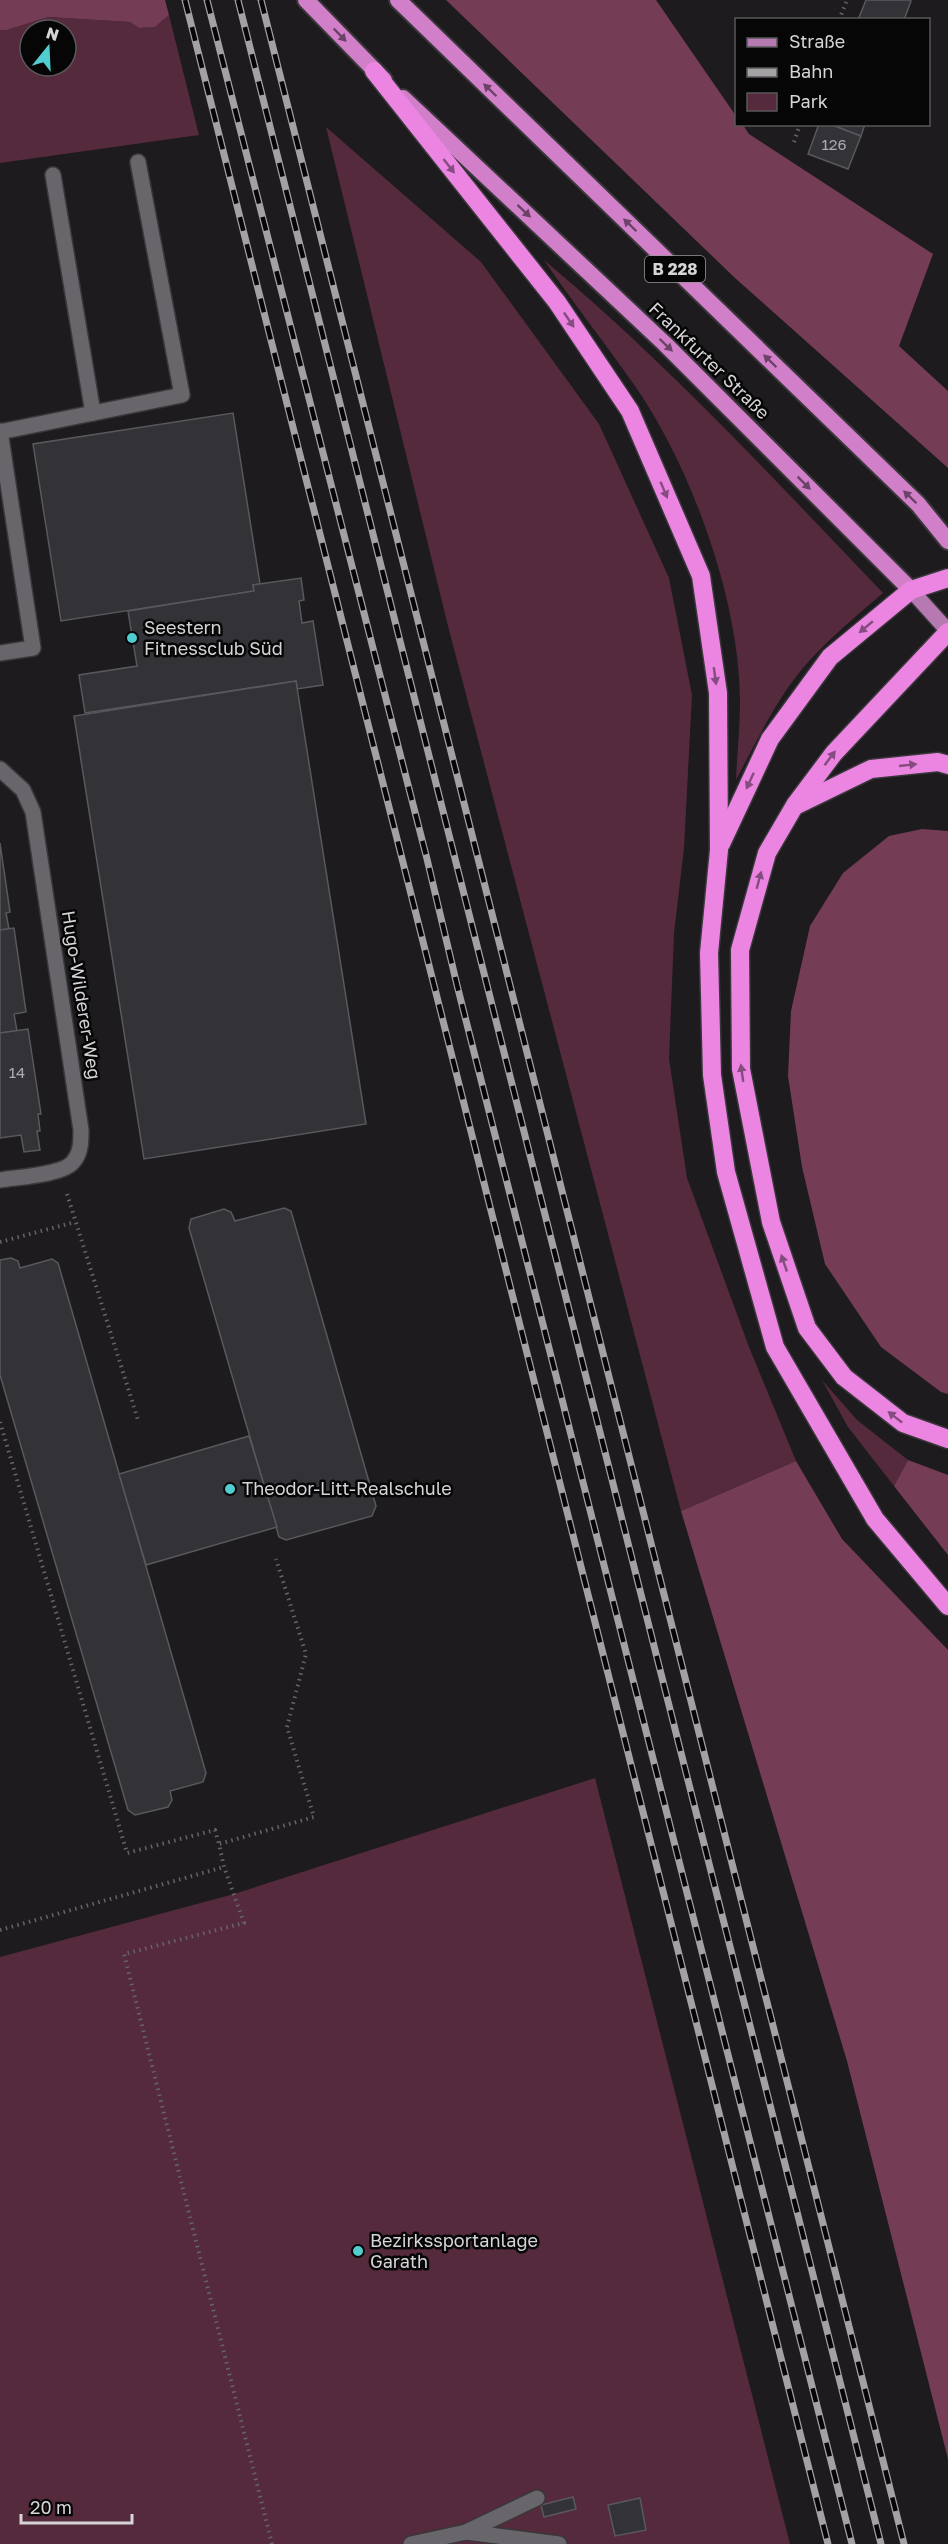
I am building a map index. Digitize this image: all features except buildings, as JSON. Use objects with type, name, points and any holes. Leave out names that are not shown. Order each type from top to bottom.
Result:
[{"type":"highway","name":"Frankfurter Straße","points":[[306,0],[374,71],[665,344],[911,590]]},
{"type":"highway","name":"B 228","points":[[398,0],[918,504],[948,541]]},
{"type":"highway","points":[[374,71],[557,302],[630,411],[701,576],[718,693],[719,850],[709,952],[712,1075],[726,1172],[776,1347],[875,1519],[948,1606]]},
{"type":"highway","points":[[719,850],[770,739],[830,657],[911,590],[948,578]]},
{"type":"highway","points":[[948,632],[834,753],[795,806],[767,853],[740,950],[741,1069],[771,1222],[807,1328],[844,1377],[903,1423],[948,1439]]},
{"type":"highway","points":[[795,806],[871,769],[938,762],[948,765]]},
{"type":"main road","name":"Frankfurter Straße","points":[[911,590],[948,632]]},
{"type":"street","points":[[0,653],[33,648],[0,432],[182,396],[138,162]]},
{"type":"street","points":[[53,175],[93,413]]},
{"type":"street","name":"Hugo-Wilderer-Weg","points":[[1,772],[23,790],[33,812],[81,1130],[77,1155],[72,1164],[59,1170]]},
{"type":"street","points":[[0,1180],[59,1170]]},
{"type":"street","points":[[411,2544],[466,2532],[537,2498]]},
{"type":"street","points":[[466,2532],[559,2544]]},
{"type":"path","points":[[841,18],[847,0]]},
{"type":"path","points":[[794,142],[799,126]]},
{"type":"path","points":[[59,1170],[139,1423]]},
{"type":"path","points":[[0,1242],[75,1222]]},
{"type":"path","points":[[0,1422],[127,1853],[215,1830],[224,1867],[244,1923],[124,1954],[272,2544]]},
{"type":"path","points":[[219,1844],[314,1817],[287,1726],[306,1654],[276,1559]]},
{"type":"path","points":[[0,1930],[224,1867]]},
{"type":"green space","points":[[169,15],[199,135],[0,163],[0,30],[18,27],[18,78],[78,78],[78,19],[130,22],[139,28],[155,27]]},
{"type":"green space","points":[[326,127],[481,262],[599,424],[669,578],[692,695],[684,848],[674,933],[669,1059],[687,1178],[749,1347],[796,1461],[681,1511],[448,626]]},
{"type":"green space","points":[[544,260],[676,380],[883,593],[851,620],[802,669],[775,709],[736,780],[740,712],[738,663],[732,622],[709,537],[693,496],[656,419],[635,386]]},
{"type":"green space","points":[[822,1380],[857,1420],[908,1460],[894,1486],[848,1427]]},
{"type":"green space","name":"Bezirkssportanlage Garath","points":[[595,1778],[790,2544],[0,2544],[0,1957],[234,1894]]},
{"type":"shaded area","points":[[0,0],[165,0],[169,15],[155,27],[139,28],[130,22],[48,17],[18,18],[18,27],[0,30]]},
{"type":"shaded area","points":[[446,0],[656,0],[735,115],[735,126],[744,126],[749,134],[933,254],[899,346],[948,391],[948,468],[735,278]]},
{"type":"shaded area","points":[[922,829],[948,831],[948,1394],[941,1392],[881,1347],[825,1264],[802,1167],[788,1076],[791,1011],[810,926],[843,873],[889,836]]},
{"type":"shaded area","points":[[908,1460],[948,1475],[948,1555],[894,1486]]},
{"type":"shaded area","points":[[796,1461],[842,1539],[948,1650],[948,2459],[847,2061],[681,1511]]},
{"type":"railway","points":[[185,0],[828,2544]]},
{"type":"railway","points":[[207,0],[427,859],[852,2544]]},
{"type":"railway","points":[[238,0],[881,2544]]},
{"type":"railway","points":[[261,0],[904,2544]]},
{"type":"place","name":"Seestern Fitnessclub Süd","points":[[132,638]]},
{"type":"place","name":"Theodor-Litt-Realschule","points":[[230,1489]]},
{"type":"place","name":"Bezirkssportanlage Garath","points":[[358,2251]]}]
